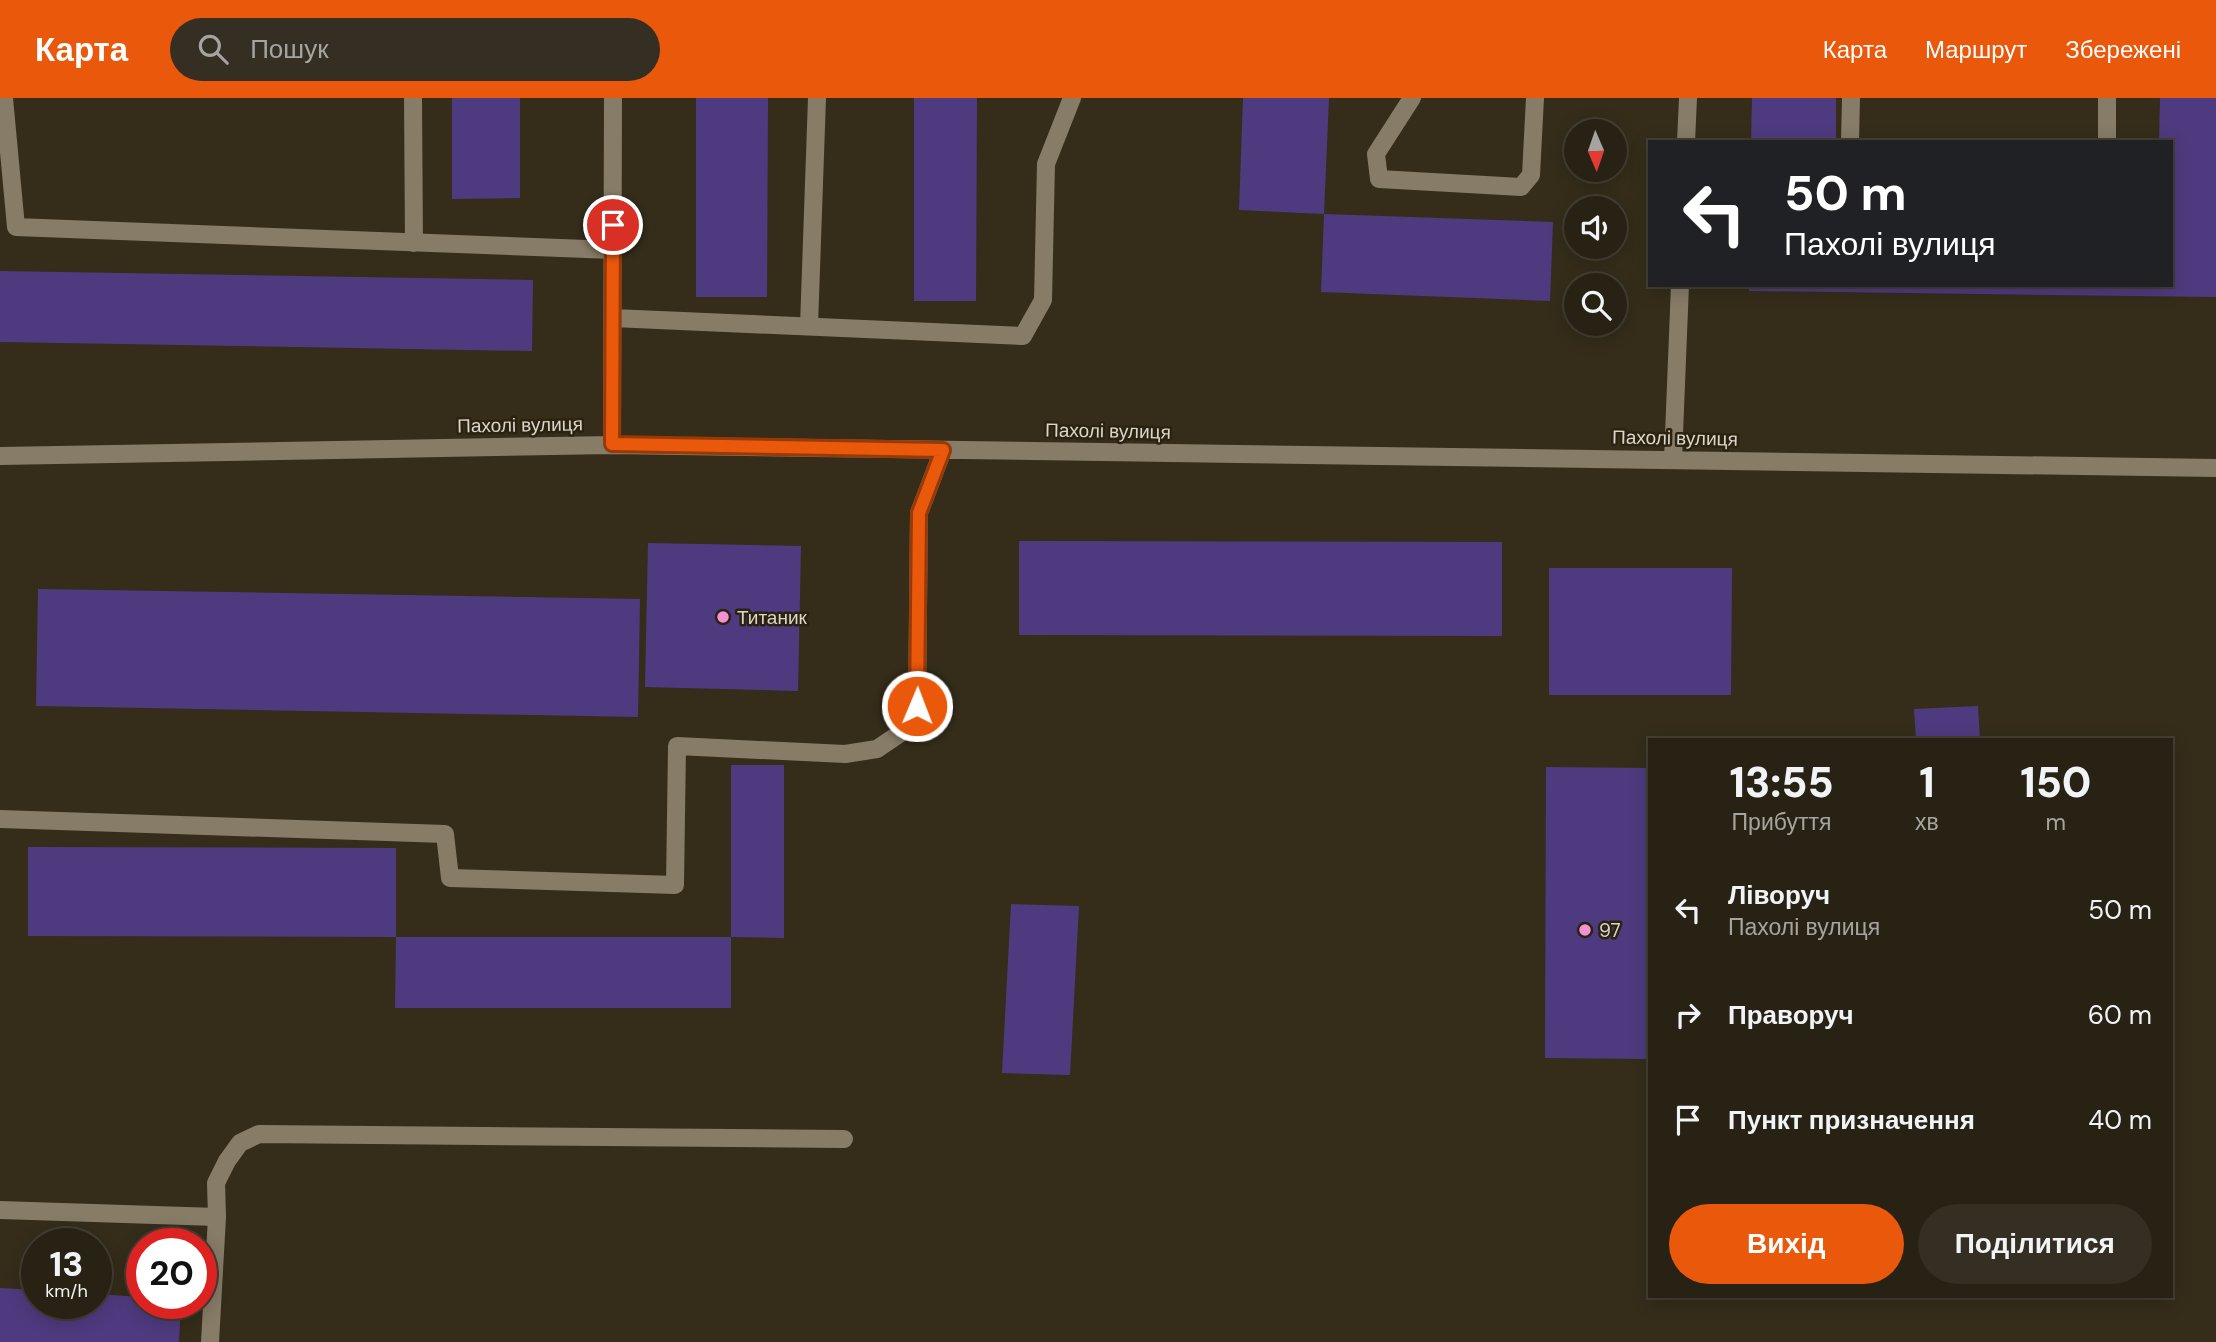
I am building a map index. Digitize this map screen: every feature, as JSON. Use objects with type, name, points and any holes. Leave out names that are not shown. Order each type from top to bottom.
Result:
[{"type":"street","points":[[5,98],[16,227],[613,250]]},
{"type":"street","points":[[413,98],[414,243]]},
{"type":"street","points":[[612,444],[613,98]]},
{"type":"street","points":[[809,326],[817,98]]},
{"type":"street","points":[[613,318],[1023,336],[1043,300],[1046,164],[1072,98]]},
{"type":"street","points":[[1412,98],[1376,154],[1379,179],[1521,187],[1531,175],[1535,98]]},
{"type":"street","points":[[1686,140],[1688,98]]},
{"type":"street","points":[[1850,140],[1851,98]]},
{"type":"street","points":[[2107,98],[2107,140]]},
{"type":"street","points":[[1673,459],[1680,287]]},
{"type":"street","name":"Пахолі вулиця","points":[[0,456],[612,444],[2216,468]]},
{"type":"street","points":[[0,819],[445,834],[450,878],[674,886],[677,746],[845,754],[877,749],[902,732],[917,706],[919,513],[943,450]]},
{"type":"street","points":[[210,1342],[217,1217],[216,1183],[240,1143],[259,1134],[844,1139]]},
{"type":"street","points":[[0,1210],[217,1217]]},
{"type":"building","points":[[452,98],[520,98],[520,198],[452,199]]},
{"type":"building","points":[[696,98],[768,98],[767,297],[696,297]]},
{"type":"building","points":[[914,98],[977,98],[976,301],[914,301]]},
{"type":"building","points":[[1243,98],[1329,98],[1324,214],[1239,210]]},
{"type":"building","points":[[1752,98],[1836,98],[1836,140],[1751,140]]},
{"type":"building","points":[[2160,98],[2216,98],[2216,297],[1749,291],[1749,287],[2173,287],[2173,140],[2159,140]]},
{"type":"building","points":[[1324,214],[1553,222],[1550,301],[1321,292]]},
{"type":"building","points":[[0,271],[533,280],[532,351],[0,342]]},
{"type":"building","points":[[1019,541],[1502,542],[1502,636],[1019,635]]},
{"type":"building","name":"Титаник","points":[[648,543],[801,546],[798,691],[645,687]]},
{"type":"building","points":[[1549,568],[1732,568],[1731,695],[1549,695]]},
{"type":"building","points":[[38,589],[640,599],[638,717],[36,706]]},
{"type":"building","points":[[1978,706],[1980,738],[1916,738],[1914,709]]},
{"type":"building","points":[[731,765],[784,765],[784,938],[731,937]]},
{"type":"building","points":[[1546,767],[1648,768],[1648,1059],[1545,1058]]},
{"type":"building","points":[[28,847],[396,848],[396,937],[28,936]]},
{"type":"building","points":[[1011,904],[1079,906],[1070,1075],[1002,1073]]},
{"type":"building","points":[[396,937],[731,937],[731,1008],[395,1008]]},
{"type":"building","points":[[0,1288],[21,1289],[21,1319],[112,1319],[112,1295],[126,1296],[126,1319],[180,1319],[179,1342],[0,1342]]},
{"type":"place","name":"Титаник","points":[[723,617]]},
{"type":"place","name":"97","points":[[1585,930]]},
{"type":"route","points":[[613,225],[612,444],[943,450],[919,513],[917,706]]}]
